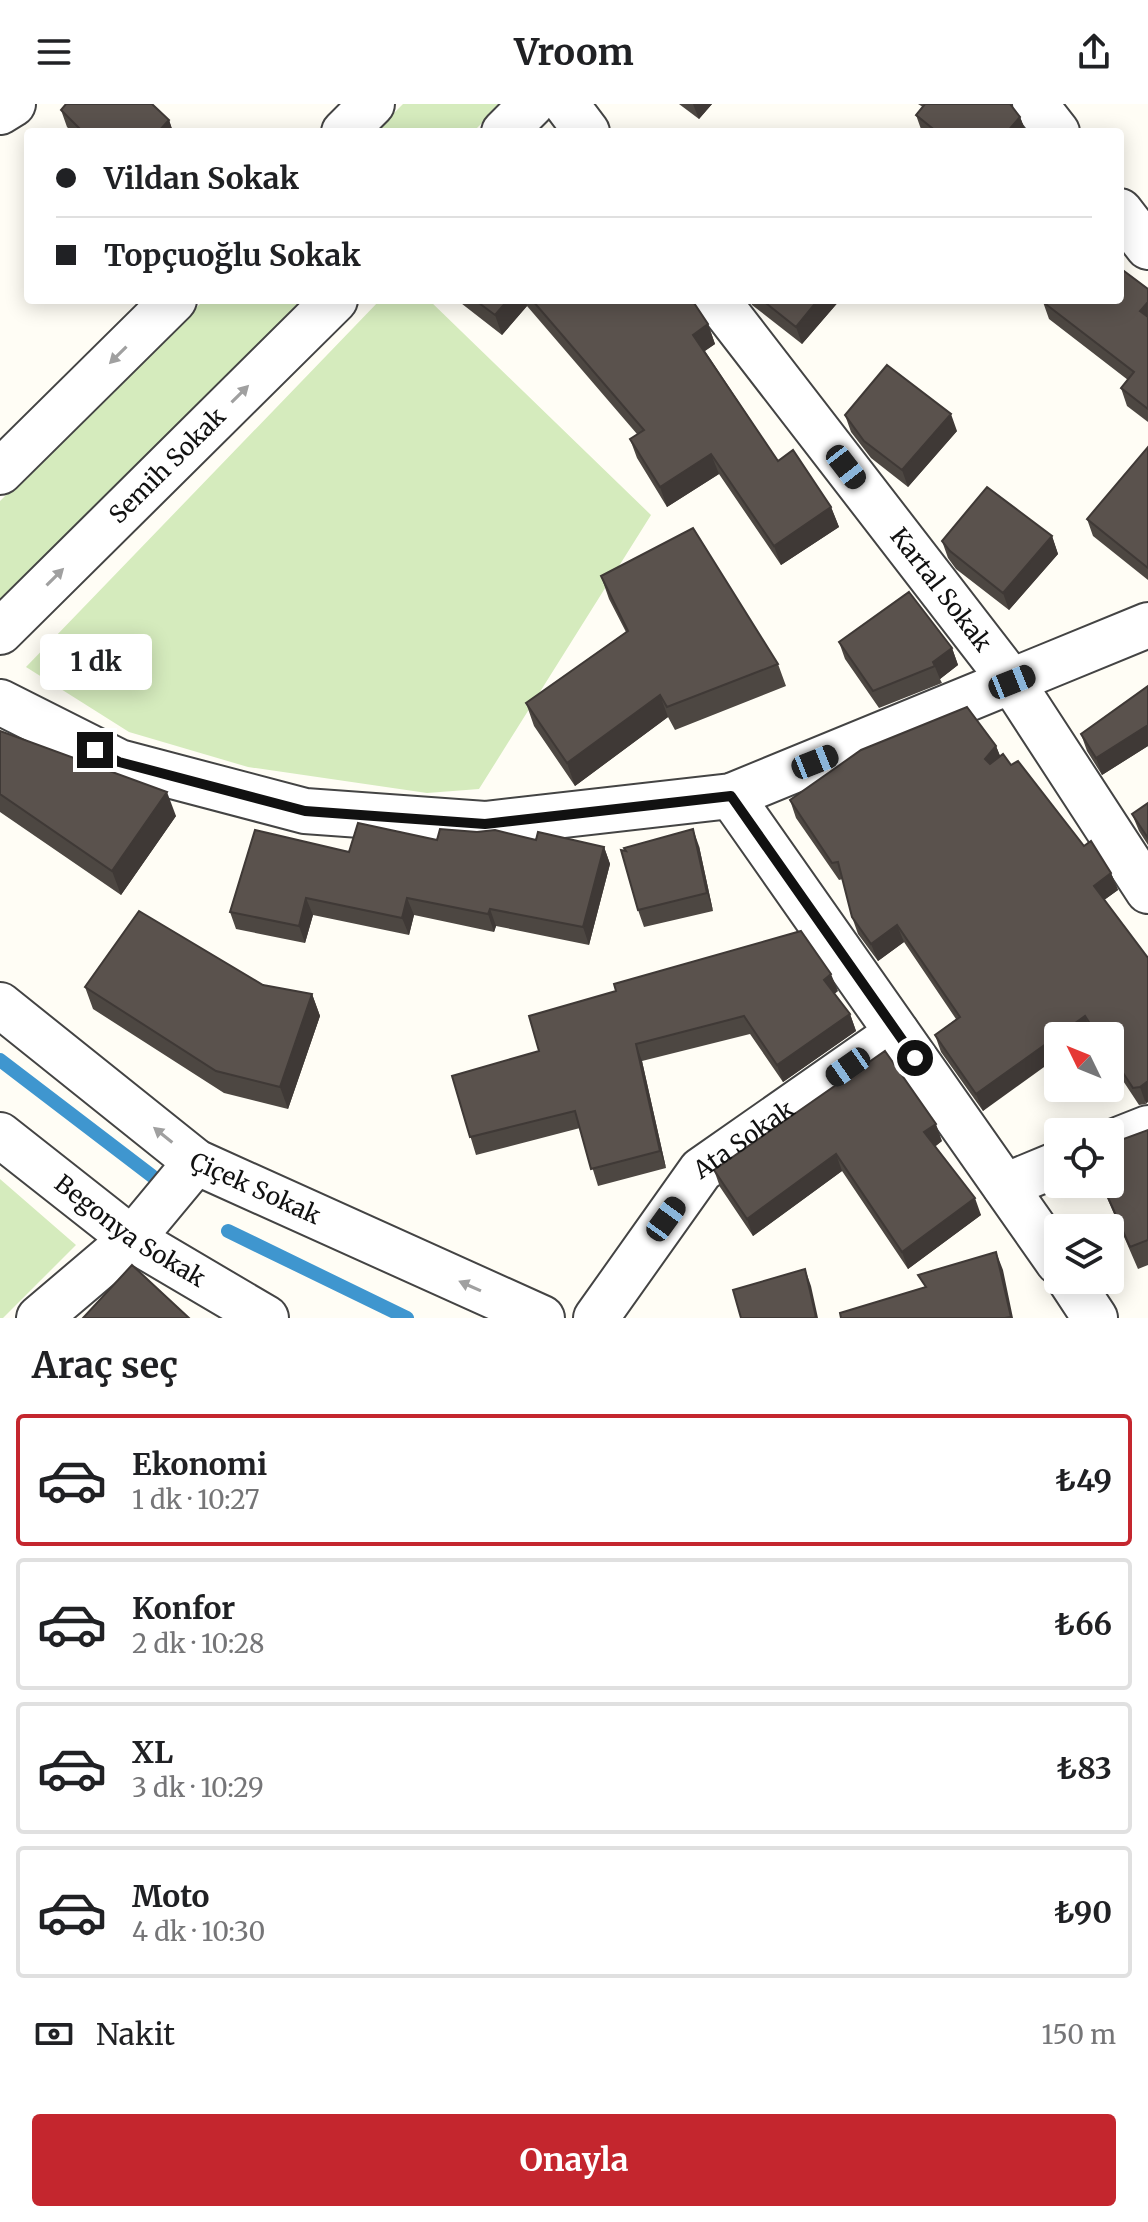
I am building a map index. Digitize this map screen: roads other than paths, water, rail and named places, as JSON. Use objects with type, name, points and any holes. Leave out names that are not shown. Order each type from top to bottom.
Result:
[{"type":"street","points":[[0,112],[13,104]]},
{"type":"street","points":[[348,128],[372,104]]},
{"type":"street","points":[[508,128],[532,104]]},
{"type":"street","points":[[566,104],[584,128]]},
{"type":"street","points":[[1035,104],[1054,128]]},
{"type":"street","points":[[1124,216],[1148,247]]},
{"type":"street","points":[[4,455],[170,304]]},
{"type":"street","name":"Semih Sokak","points":[[0,632],[331,304]]},
{"type":"street","name":"Kartal Sokak","points":[[720,304],[1012,682],[1148,891]]},
{"type":"street","points":[[0,702],[119,762],[305,811],[485,824],[731,796],[1148,625]]},
{"type":"street","points":[[731,796],[1044,1242]]},
{"type":"street","name":"Çiçek Sokak","points":[[0,1005],[196,1162],[542,1318]]},
{"type":"street","name":"Ata Sokak","points":[[596,1318],[701,1170],[897,1033]]},
{"type":"street","points":[[1124,1137],[1148,1128]]},
{"type":"street","name":"Begonya Sokak","points":[[0,1135],[132,1239],[266,1318]]},
{"type":"street","points":[[39,1318],[132,1239],[196,1162]]},
{"type":"street","points":[[1005,1186],[1044,1170]]},
{"type":"street","points":[[1079,1294],[1095,1318]]},
{"type":"waterway","points":[[0,1060],[152,1176]]},
{"type":"waterway","points":[[228,1231],[407,1318]]}]
